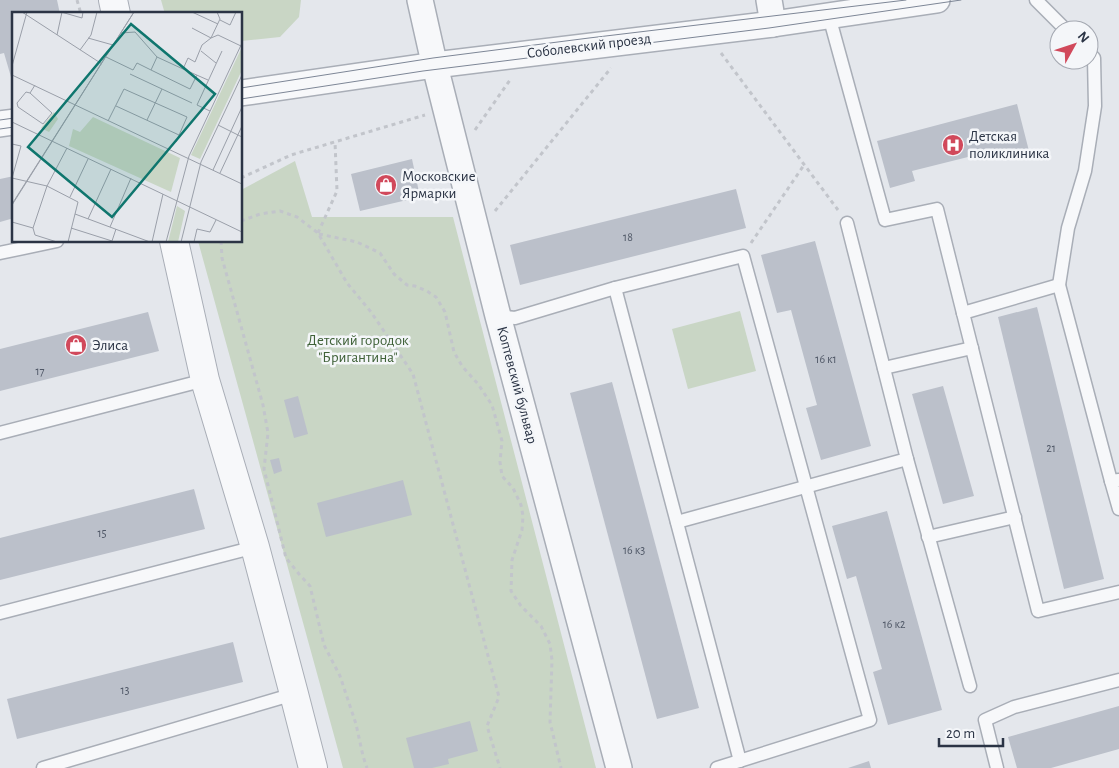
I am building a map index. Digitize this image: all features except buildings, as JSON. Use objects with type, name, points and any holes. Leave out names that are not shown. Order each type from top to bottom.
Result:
[{"type":"street","name":"Коптевский бульвар","points":[[420,0],[498,316],[619,768]]},
{"type":"street","points":[[769,0],[773,24]]},
{"type":"street","name":"Соболевский проезд","points":[[242,93],[435,65],[773,24],[931,0]]},
{"type":"street","points":[[174,242],[204,380],[255,547],[313,768]]},
{"type":"lane","points":[[1036,0],[1056,20]]},
{"type":"lane","points":[[829,16],[885,220],[937,209],[1038,611],[1119,592]]},
{"type":"lane","points":[[1094,70],[1095,106],[1084,171],[1068,228],[1059,285],[1115,480],[1119,509]]},
{"type":"lane","points":[[847,223],[907,459],[970,686]]},
{"type":"lane","points":[[0,253],[52,242]]},
{"type":"lane","points":[[498,316],[515,318],[615,288],[743,256],[870,720],[717,768]]},
{"type":"lane","points":[[963,313],[1059,285]]},
{"type":"lane","points":[[615,288],[740,761]]},
{"type":"lane","points":[[884,368],[972,348]]},
{"type":"lane","points":[[0,433],[204,380]]},
{"type":"lane","points":[[677,522],[907,459]]},
{"type":"lane","points":[[928,537],[1015,517]]},
{"type":"lane","points":[[0,613],[255,547]]},
{"type":"lane","points":[[997,768],[985,720],[1014,707],[1119,680]]},
{"type":"lane","points":[[43,768],[294,694]]},
{"type":"path","points":[[719,50],[847,223]]},
{"type":"path","points":[[495,211],[613,65]]},
{"type":"path","points":[[473,133],[510,79]]},
{"type":"path","points":[[242,178],[291,155],[432,113]]},
{"type":"path","points":[[318,233],[337,191],[335,142]]},
{"type":"path","points":[[743,256],[804,165]]},
{"type":"path","points":[[242,221],[260,214],[280,211],[297,217],[318,233],[347,283],[371,312],[412,374],[500,697],[487,726],[500,768]]},
{"type":"path","points":[[318,233],[357,242],[380,253],[394,274],[407,284],[427,290],[436,298],[445,312],[454,352],[462,366],[478,384],[492,405],[502,441],[500,462],[502,476],[512,488],[521,505],[523,516],[522,530],[512,560],[510,591],[541,626],[550,644],[552,660],[550,722],[561,768]]},
{"type":"path","points":[[221,242],[222,258],[263,405],[268,434],[264,469],[286,558],[310,586],[324,645],[340,676],[356,724],[367,768]]},
{"type":"green space","points":[[161,0],[301,0],[299,17],[280,37],[242,41],[242,12],[164,12]]},
{"type":"green space","name":"Детский городок \"Бригантина\"","points":[[295,161],[312,217],[453,217],[596,768],[343,768],[198,242],[242,242],[242,189]]},
{"type":"green space","points":[[740,311],[756,371],[688,389],[672,329]]},
{"type":"tram line","points":[[242,88],[433,58],[906,0]]},
{"type":"tram line","points":[[242,99],[423,71],[769,28],[961,0]]},
{"type":"tram line","points":[[0,120],[12,118]]},
{"type":"tram line","points":[[0,129],[12,127]]},
{"type":"place","name":"Детская поликлиника","points":[[953,145]]},
{"type":"place","name":"Московские Ярмарки","points":[[386,185]]},
{"type":"place","name":"Элиса","points":[[76,345]]}]
